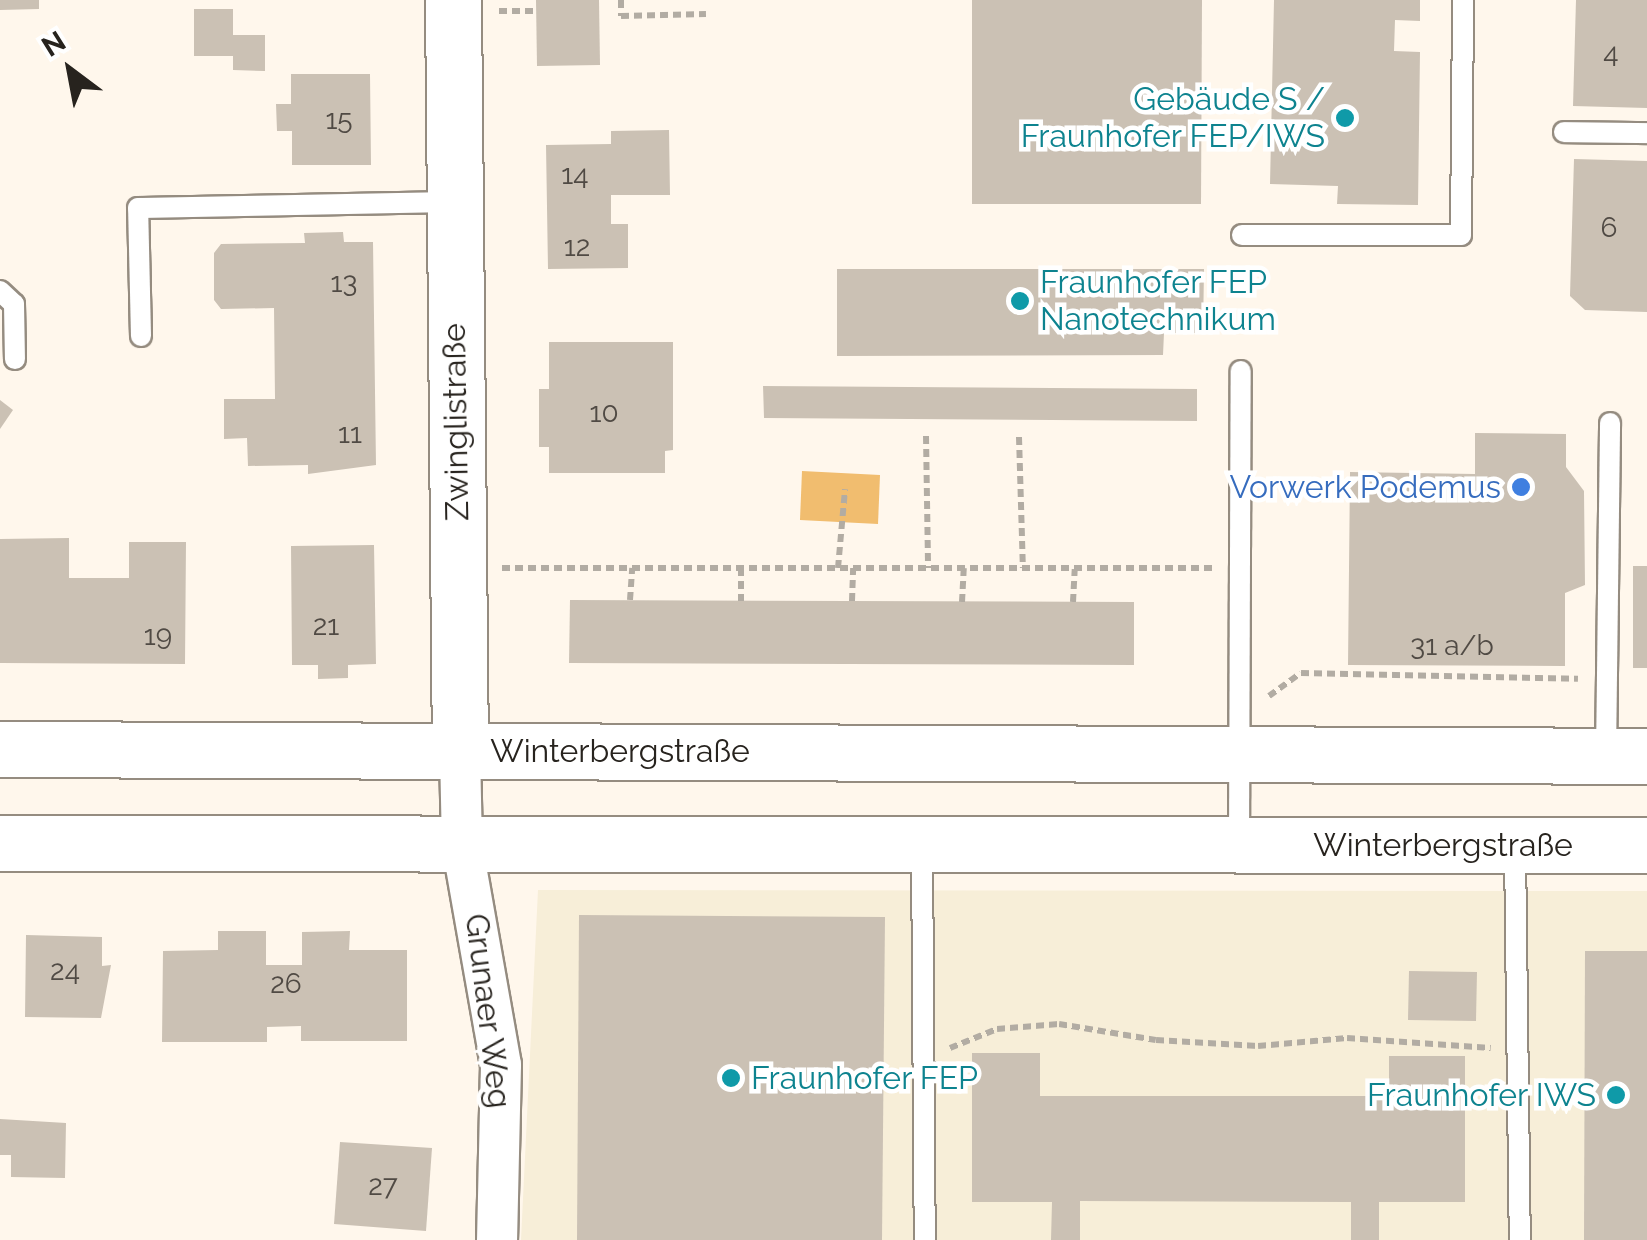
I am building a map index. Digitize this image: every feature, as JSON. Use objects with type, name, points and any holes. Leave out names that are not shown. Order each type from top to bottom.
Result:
[{"type":"main road","name":"Zwinglistraße","points":[[453,0],[460,750]]},
{"type":"main road","name":"Winterbergstraße","points":[[0,748],[460,750],[1240,736],[1626,756]]},
{"type":"main road","name":"Winterbergstraße","points":[[0,843],[1647,846]]},
{"type":"street","name":"Zwinglistraße","points":[[460,750],[462,844]]},
{"type":"street","name":"Grunaer Weg","points":[[462,844],[501,1065],[496,1240]]},
{"type":"lane","points":[[1242,235],[1461,236],[1463,0]]},
{"type":"lane","points":[[1564,132],[1647,133]]},
{"type":"lane","points":[[141,336],[138,208],[454,202]]},
{"type":"lane","points":[[0,291],[14,304],[15,360]]},
{"type":"lane","points":[[1239,845],[1242,371]]},
{"type":"lane","points":[[1610,423],[1607,679],[1626,756]]},
{"type":"lane","points":[[922,844],[927,1056],[925,1240]]},
{"type":"lane","points":[[1515,845],[1520,1240]]},
{"type":"path","points":[[621,0],[621,16],[706,14]]},
{"type":"path","points":[[926,436],[928,568]]},
{"type":"path","points":[[1019,437],[1023,568]]},
{"type":"path","points":[[838,568],[845,489]]},
{"type":"path","points":[[458,568],[1240,568]]},
{"type":"path","points":[[630,600],[632,568]]},
{"type":"path","points":[[740,568],[741,600]]},
{"type":"path","points":[[852,568],[852,601]]},
{"type":"path","points":[[962,602],[964,568]]},
{"type":"path","points":[[1073,602],[1074,568]]},
{"type":"path","points":[[1240,736],[1302,673],[1607,679]]},
{"type":"path","points":[[927,1056],[997,1030],[1060,1024],[1156,1040],[1258,1046],[1347,1038],[1518,1050]]},
{"type":"shaded area","points":[[802,471],[880,475],[878,524],[800,520]]},
{"type":"shaded area","points":[[538,890],[1647,891],[1647,1240],[521,1240]]},
{"type":"building","points":[[0,0],[39,0],[39,9],[0,10]]},
{"type":"building","points":[[536,0],[599,0],[600,65],[537,66]]},
{"type":"building","points":[[972,0],[1202,0],[1201,204],[972,204]]},
{"type":"building","name":"Gebäude S / Fraunhofer FEP/IWS","points":[[1274,0],[1420,0],[1420,21],[1395,20],[1394,51],[1420,52],[1418,205],[1337,204],[1338,186],[1270,184]]},
{"type":"building","points":[[1576,0],[1647,0],[1647,108],[1573,106]]},
{"type":"building","points":[[194,9],[233,9],[233,35],[265,35],[265,71],[233,70],[233,56],[194,56]]},
{"type":"building","points":[[291,74],[370,74],[371,165],[292,165],[292,131],[277,131],[276,104],[291,104]]},
{"type":"building","points":[[669,130],[670,195],[611,195],[611,224],[628,224],[628,268],[548,269],[546,145],[611,144],[611,131]]},
{"type":"building","points":[[1574,159],[1647,161],[1647,312],[1585,310],[1570,296]]},
{"type":"building","points":[[343,232],[344,242],[373,242],[376,465],[308,474],[308,465],[248,466],[247,438],[224,439],[224,399],[275,399],[274,308],[221,309],[214,300],[214,253],[221,244],[305,243],[304,233]]},
{"type":"building","name":"Fraunhofer FEP Nanotechnikum","points":[[837,269],[1204,269],[1203,333],[1164,333],[1163,355],[837,356]]},
{"type":"building","points":[[549,342],[673,342],[673,450],[665,451],[665,473],[549,473],[549,447],[539,447],[539,389],[549,389]]},
{"type":"building","points":[[763,386],[1197,389],[1197,421],[764,418]]},
{"type":"building","points":[[0,400],[13,410],[0,429]]},
{"type":"building","points":[[1475,433],[1566,434],[1566,467],[1584,491],[1585,585],[1565,593],[1565,666],[1348,665],[1350,472],[1475,474]]},
{"type":"building","points":[[69,538],[69,578],[129,578],[129,542],[186,542],[185,664],[0,663],[0,539]]},
{"type":"building","points":[[374,545],[376,664],[348,665],[348,678],[318,679],[318,665],[292,665],[291,546]]},
{"type":"building","points":[[1633,566],[1647,566],[1647,668],[1633,668]]},
{"type":"building","points":[[570,600],[1134,602],[1134,665],[569,663]]},
{"type":"building","name":"Fraunhofer FEP","points":[[579,915],[885,917],[882,1240],[577,1240]]},
{"type":"building","points":[[218,931],[266,931],[266,965],[302,965],[302,932],[350,931],[349,950],[407,950],[407,1041],[301,1041],[301,1026],[267,1027],[267,1042],[162,1042],[163,951],[218,950]]},
{"type":"building","points":[[26,935],[102,937],[102,966],[111,965],[101,1018],[25,1017]]},
{"type":"building","name":"Fraunhofer IWS","points":[[1585,951],[1647,951],[1647,1240],[1584,1240]]},
{"type":"building","points":[[1409,971],[1477,972],[1476,1021],[1408,1020]]},
{"type":"building","name":"Fraunhofer FEP","points":[[972,1053],[1040,1053],[1040,1096],[1389,1096],[1389,1056],[1465,1056],[1465,1202],[1379,1202],[1379,1240],[1351,1240],[1351,1202],[1080,1201],[1080,1240],[1051,1240],[1052,1202],[972,1202]]},
{"type":"building","points":[[0,1119],[66,1123],[65,1178],[11,1177],[11,1155],[0,1155]]},
{"type":"building","points":[[340,1142],[432,1148],[426,1231],[334,1224]]},
{"type":"place","name":"Gebäude S / Fraunhofer FEP/IWS","points":[[1345,118]]},
{"type":"place","name":"Fraunhofer FEP Nanotechnikum","points":[[1020,301]]},
{"type":"place","name":"Vorwerk Podemus","points":[[1521,487]]},
{"type":"place","name":"Fraunhofer FEP","points":[[731,1078]]},
{"type":"place","name":"Fraunhofer IWS","points":[[1616,1095]]}]
